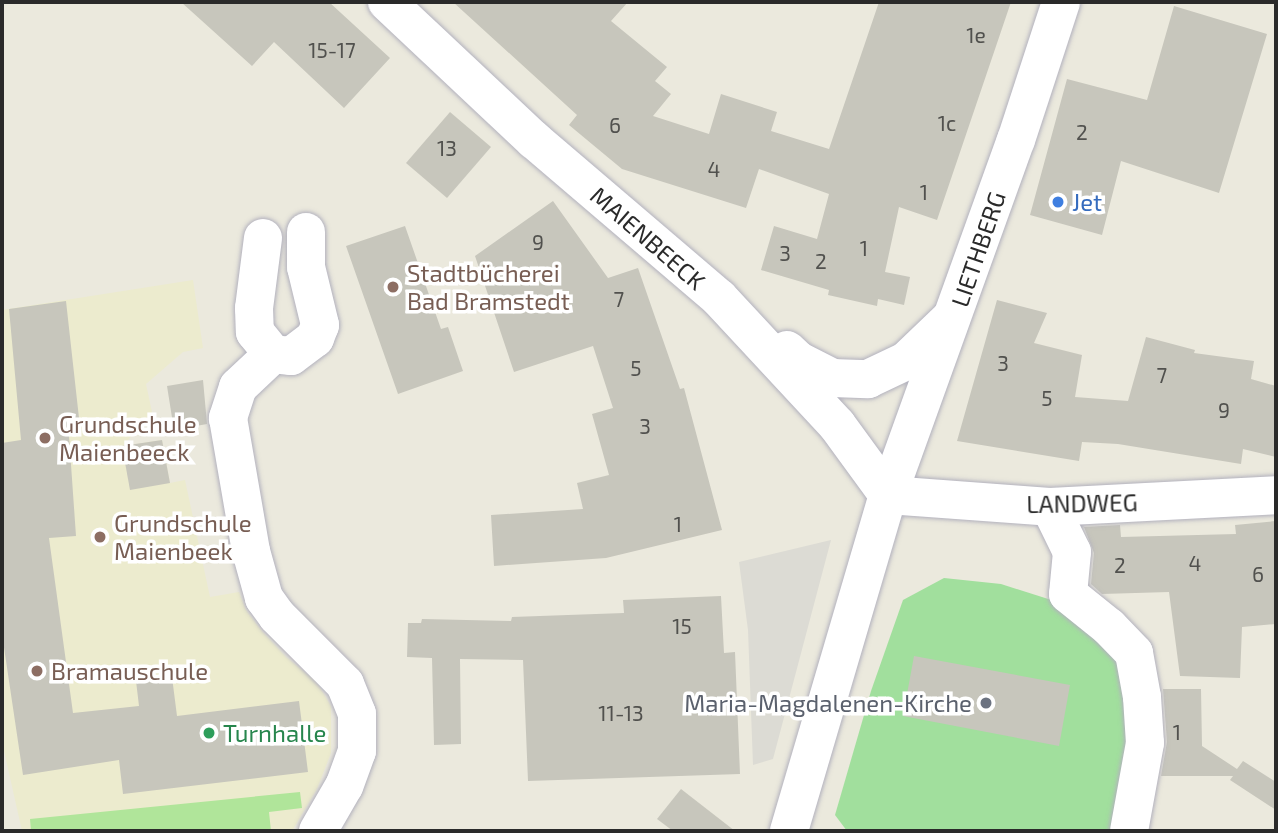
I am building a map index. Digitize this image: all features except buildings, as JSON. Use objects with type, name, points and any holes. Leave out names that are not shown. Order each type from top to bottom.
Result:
[{"type":"street","name":"MAIENBEECK","points":[[387,2],[534,140],[719,298],[837,425],[888,495]]},
{"type":"street","name":"LIETHBERG","points":[[789,831],[888,495],[954,315],[1061,2]]},
{"type":"street","points":[[263,238],[254,308],[255,332],[273,354],[291,356],[315,338],[320,325],[306,267],[306,232]]},
{"type":"street","points":[[719,298],[742,309],[799,361],[832,378],[868,379],[906,360],[954,315]]},
{"type":"street","points":[[273,354],[238,387],[228,418],[251,551],[270,607],[345,684],[357,715],[357,751],[344,786],[318,831]]},
{"type":"street","name":"LANDWEG","points":[[888,495],[1050,507],[1276,495]]},
{"type":"street","points":[[1050,507],[1072,552],[1068,594],[1109,626],[1134,653],[1142,697],[1145,743],[1129,831]]},
{"type":"shaded area","name":"Grundschule Maienbeek","points":[[193,280],[203,348],[183,352],[146,384],[152,412],[123,446],[162,440],[170,483],[185,480],[210,597],[239,592],[246,610],[261,630],[286,657],[316,681],[331,706],[331,753],[317,789],[292,831],[22,831],[2,742],[2,310]]},
{"type":"shaded area","points":[[831,540],[773,759],[753,765],[748,630],[739,562]]},
{"type":"green space","points":[[944,578],[1001,584],[1064,604],[1098,625],[1136,701],[1113,831],[847,831],[835,815],[871,691],[903,600]]},
{"type":"green space","points":[[300,792],[302,808],[269,812],[271,831],[31,831],[30,819]]},
{"type":"place","name":"Jet","points":[[1058,202]]},
{"type":"place","name":"Stadtbücherei Bad Bramstedt","points":[[393,287]]},
{"type":"place","name":"Grundschule Maienbeeck","points":[[45,438]]},
{"type":"place","name":"Grundschule Maienbeek","points":[[100,537]]},
{"type":"place","name":"Bramauschule","points":[[37,671]]},
{"type":"place","name":"Maria-Magdalenen-Kirche","points":[[986,703]]},
{"type":"place","name":"Turnhalle","points":[[209,733]]}]
